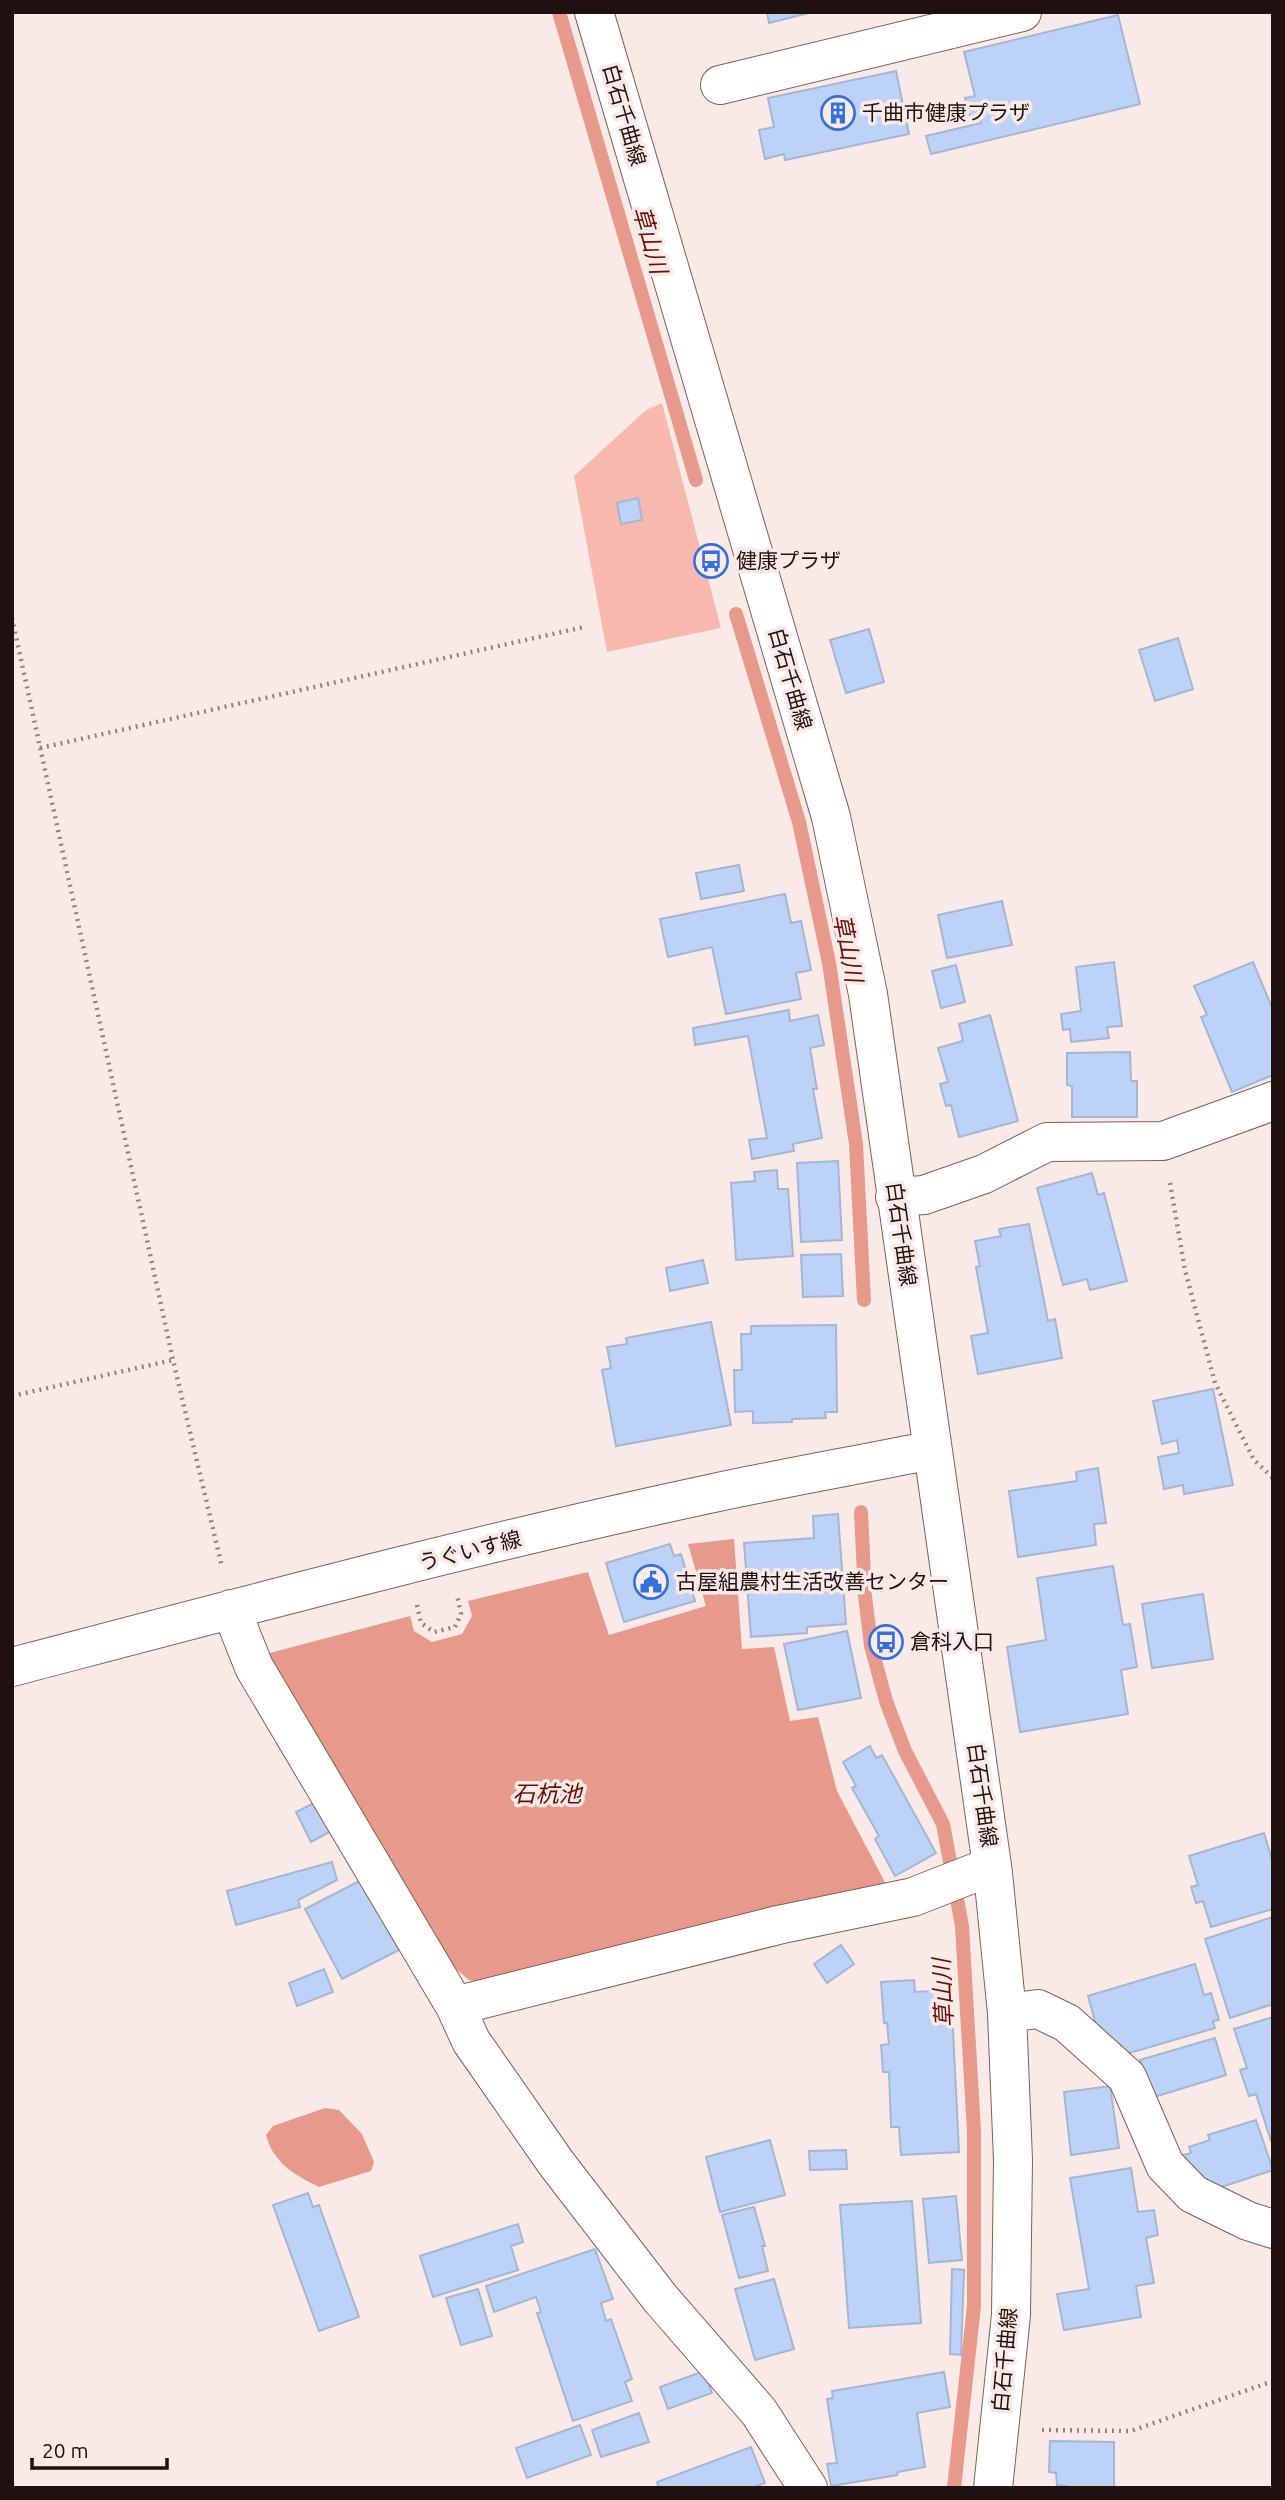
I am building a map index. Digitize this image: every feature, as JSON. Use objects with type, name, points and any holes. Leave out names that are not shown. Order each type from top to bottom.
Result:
[{"type":"street","name":"白石千曲線","points":[[594,12],[831,817],[868,994],[932,1450],[967,1875],[1007,2013],[1013,2160],[1011,2315],[993,2488]]},
{"type":"street","points":[[720,85],[1022,12]]},
{"type":"street","points":[[895,1197],[924,1195],[984,1174],[1047,1142],[1163,1141],[1273,1101]]},
{"type":"street","name":"うぐいす線","points":[[12,1667],[231,1609],[710,1494],[932,1450]]},
{"type":"street","points":[[231,1609],[254,1667],[455,2006],[471,2041],[556,2163],[660,2298],[759,2412],[808,2488]]},
{"type":"street","points":[[455,2006],[778,1924],[913,1897],[967,1875]]},
{"type":"street","points":[[1007,2013],[1038,2009],[1067,2023],[1127,2077],[1165,2165],[1193,2194],[1248,2221],[1273,2229]]},
{"type":"path","points":[[12,618],[173,1360],[231,1609]]},
{"type":"path","points":[[40,748],[584,627]]},
{"type":"path","points":[[1163,1141],[1185,1270],[1215,1383],[1254,1460],[1273,1478]]},
{"type":"path","points":[[12,1396],[173,1360]]},
{"type":"path","points":[[414,1594],[421,1623],[434,1632],[455,1627],[461,1614],[454,1584]]},
{"type":"path","points":[[999,2428],[1131,2431],[1273,2381]]},
{"type":"shaded area","points":[[662,403],[721,628],[607,652],[574,476],[646,410]]},
{"type":"water","name":"石杭池","points":[[734,1539],[742,1649],[774,1647],[790,1721],[818,1717],[837,1791],[889,1890],[487,1983],[469,1980],[450,1964],[266,1654],[410,1616],[414,1631],[432,1642],[462,1634],[472,1616],[468,1601],[588,1572],[609,1635],[706,1606],[688,1544]]},
{"type":"water","points":[[325,2108],[339,2110],[362,2134],[374,2162],[371,2171],[319,2187],[286,2167],[269,2145],[266,2135],[273,2126]]},
{"type":"building","points":[[767,12],[813,12],[769,23]]},
{"type":"building","points":[[1118,15],[1140,104],[931,154],[926,136],[981,123],[979,116],[970,118],[965,98],[975,96],[964,52]]},
{"type":"building","name":"千曲市健康プラザ","points":[[896,71],[909,134],[785,160],[784,154],[765,159],[759,130],[774,127],[768,98]]},
{"type":"building","points":[[638,498],[642,520],[621,524],[617,503]]},
{"type":"building","points":[[869,629],[884,682],[846,693],[830,640]]},
{"type":"building","points":[[1178,638],[1193,689],[1155,701],[1139,650]]},
{"type":"building","points":[[739,865],[744,891],[701,899],[696,873]]},
{"type":"building","points":[[785,894],[791,923],[801,921],[811,970],[796,973],[801,999],[726,1014],[712,947],[668,957],[660,919]]},
{"type":"building","points":[[1002,901],[1012,945],[947,958],[938,915]]},
{"type":"building","points":[[1114,962],[1122,1026],[1107,1027],[1109,1038],[1071,1042],[1070,1029],[1063,1030],[1061,1014],[1081,1011],[1076,967]]},
{"type":"building","points":[[1253,962],[1273,1010],[1273,1075],[1232,1092],[1201,1017],[1207,1015],[1194,986]]},
{"type":"building","points":[[956,965],[965,1002],[941,1008],[932,971]]},
{"type":"building","points":[[789,1010],[790,1021],[818,1015],[824,1045],[810,1048],[817,1089],[813,1089],[822,1138],[793,1144],[794,1151],[752,1159],[749,1140],[767,1138],[748,1036],[695,1045],[693,1028]]},
{"type":"building","points":[[990,1015],[1018,1121],[959,1137],[951,1105],[946,1106],[940,1084],[948,1082],[938,1048],[963,1041],[959,1024]]},
{"type":"building","points":[[1130,1052],[1131,1081],[1137,1081],[1137,1117],[1072,1117],[1072,1086],[1067,1085],[1067,1053]]},
{"type":"building","points":[[838,1161],[842,1240],[801,1242],[797,1163]]},
{"type":"building","points":[[777,1170],[778,1189],[788,1189],[793,1256],[736,1260],[731,1183],[755,1181],[754,1172]]},
{"type":"building","points":[[1092,1173],[1098,1195],[1104,1193],[1127,1281],[1090,1290],[1087,1279],[1063,1285],[1037,1188]]},
{"type":"building","points":[[1029,1224],[1048,1321],[1055,1319],[1062,1358],[978,1374],[971,1336],[988,1333],[976,1267],[980,1266],[975,1241],[1001,1236],[999,1229]]},
{"type":"building","points":[[841,1254],[843,1296],[803,1297],[801,1255]]},
{"type":"building","points":[[703,1260],[708,1283],[670,1291],[666,1268]]},
{"type":"building","points":[[711,1322],[731,1425],[616,1446],[602,1370],[611,1368],[607,1347],[627,1344],[626,1338]]},
{"type":"building","points":[[836,1325],[837,1412],[825,1412],[826,1418],[753,1423],[753,1411],[735,1412],[734,1370],[742,1370],[741,1334],[751,1334],[751,1326]]},
{"type":"building","points":[[1213,1389],[1233,1485],[1184,1494],[1183,1485],[1164,1489],[1158,1457],[1179,1453],[1177,1440],[1162,1444],[1153,1401]]},
{"type":"building","points":[[1098,1468],[1106,1523],[1094,1524],[1096,1545],[1018,1557],[1009,1491],[1077,1481],[1076,1472]]},
{"type":"building","points":[[838,1514],[846,1624],[807,1627],[807,1633],[751,1637],[744,1543],[814,1538],[813,1516]]},
{"type":"building","name":"古屋組農村生活改善センター","points":[[670,1544],[674,1556],[681,1554],[695,1601],[624,1622],[606,1563]]},
{"type":"building","points":[[1113,1566],[1123,1625],[1130,1624],[1137,1667],[1121,1670],[1128,1714],[1020,1732],[1007,1647],[1046,1640],[1037,1578]]},
{"type":"building","points":[[1203,1594],[1213,1659],[1152,1668],[1142,1604]]},
{"type":"building","points":[[847,1631],[861,1698],[798,1710],[784,1644]]},
{"type":"building","points":[[870,1746],[876,1758],[882,1755],[936,1853],[895,1876],[875,1839],[879,1836],[852,1788],[856,1786],[843,1762]]},
{"type":"building","points":[[316,1802],[331,1831],[311,1842],[296,1812]]},
{"type":"building","points":[[1264,1833],[1273,1863],[1273,1909],[1211,1927],[1203,1901],[1196,1903],[1191,1887],[1198,1885],[1189,1856]]},
{"type":"building","points":[[332,1862],[337,1880],[298,1900],[300,1907],[236,1925],[227,1891]]},
{"type":"building","points":[[363,1879],[399,1950],[342,1979],[305,1909]]},
{"type":"building","points":[[1273,1917],[1273,2004],[1230,2018],[1205,1939]]},
{"type":"building","points":[[841,1945],[854,1964],[827,1983],[814,1964]]},
{"type":"building","points":[[1195,1964],[1204,1995],[1211,1993],[1219,2020],[1213,2021],[1215,2028],[1123,2055],[1098,2032],[1088,1996]]},
{"type":"building","points":[[324,1969],[333,1992],[297,2006],[289,1983]]},
{"type":"building","points":[[914,1980],[915,1992],[951,1990],[959,2152],[901,2155],[899,2127],[891,2127],[889,2072],[883,2072],[881,2045],[889,2044],[887,2023],[884,2023],[881,1982]]},
{"type":"building","points":[[1273,2017],[1271,2141],[1256,2094],[1249,2096],[1240,2070],[1247,2068],[1234,2029]]},
{"type":"building","points":[[1215,2038],[1226,2075],[1151,2098],[1140,2060]]},
{"type":"building","points":[[1110,2086],[1119,2148],[1071,2155],[1064,2092]]},
{"type":"building","points":[[1256,2120],[1273,2170],[1215,2189],[1182,2155],[1191,2153],[1189,2147],[1210,2140],[1208,2135]]},
{"type":"building","points":[[770,2140],[785,2195],[720,2212],[706,2157]]},
{"type":"building","points":[[846,2150],[847,2169],[810,2170],[809,2151]]},
{"type":"building","points":[[1131,2168],[1138,2212],[1154,2210],[1158,2235],[1146,2238],[1154,2283],[1136,2286],[1141,2317],[1064,2330],[1057,2294],[1089,2289],[1070,2178]]},
{"type":"building","points":[[308,2193],[313,2207],[319,2205],[359,2317],[319,2331],[273,2205]]},
{"type":"building","points":[[956,2196],[962,2260],[929,2263],[923,2199]]},
{"type":"building","points":[[912,2201],[921,2323],[849,2328],[840,2205]]},
{"type":"building","points":[[754,2207],[765,2246],[762,2246],[768,2271],[739,2278],[722,2215]]},
{"type":"building","points":[[518,2224],[523,2242],[511,2246],[518,2270],[433,2297],[420,2256]]},
{"type":"building","points":[[595,2249],[613,2299],[601,2303],[606,2321],[611,2319],[632,2379],[625,2382],[632,2401],[573,2421],[537,2313],[541,2312],[536,2297],[494,2312],[486,2286]]},
{"type":"building","points":[[952,2269],[964,2270],[961,2355],[950,2354]]},
{"type":"building","points":[[774,2279],[794,2349],[755,2360],[735,2289]]},
{"type":"building","points":[[478,2289],[492,2336],[461,2345],[446,2298]]},
{"type":"building","points":[[704,2371],[712,2393],[668,2409],[660,2387]]},
{"type":"building","points":[[944,2372],[950,2407],[917,2413],[925,2467],[898,2472],[897,2475],[831,2486],[827,2464],[837,2463],[827,2399],[833,2398],[832,2391]]},
{"type":"building","points":[[639,2413],[649,2442],[601,2457],[592,2430]]},
{"type":"building","points":[[580,2425],[591,2455],[527,2478],[516,2448]]},
{"type":"building","points":[[1050,2441],[1114,2442],[1114,2488],[1066,2488],[1067,2486],[1057,2485],[1056,2473],[1049,2472]]},
{"type":"building","points":[[751,2447],[765,2483],[752,2488],[659,2488],[657,2482]]},
{"type":"waterway","name":"草山川","points":[[559,12],[696,480]]},
{"type":"waterway","name":"草山川","points":[[736,614],[799,822],[829,963],[856,1144],[864,1300]]},
{"type":"waterway","name":"草山川","points":[[861,1512],[865,1596],[871,1646],[886,1701],[905,1751],[943,1824],[962,1926],[974,2131],[974,2306],[954,2488]]},
{"type":"place","name":"千曲市健康プラザ","points":[[838,113]]},
{"type":"place","name":"健康プラザ","points":[[711,561]]},
{"type":"place","name":"古屋組農村生活改善センター","points":[[651,1582]]},
{"type":"place","name":"倉科入口","points":[[886,1642]]}]
